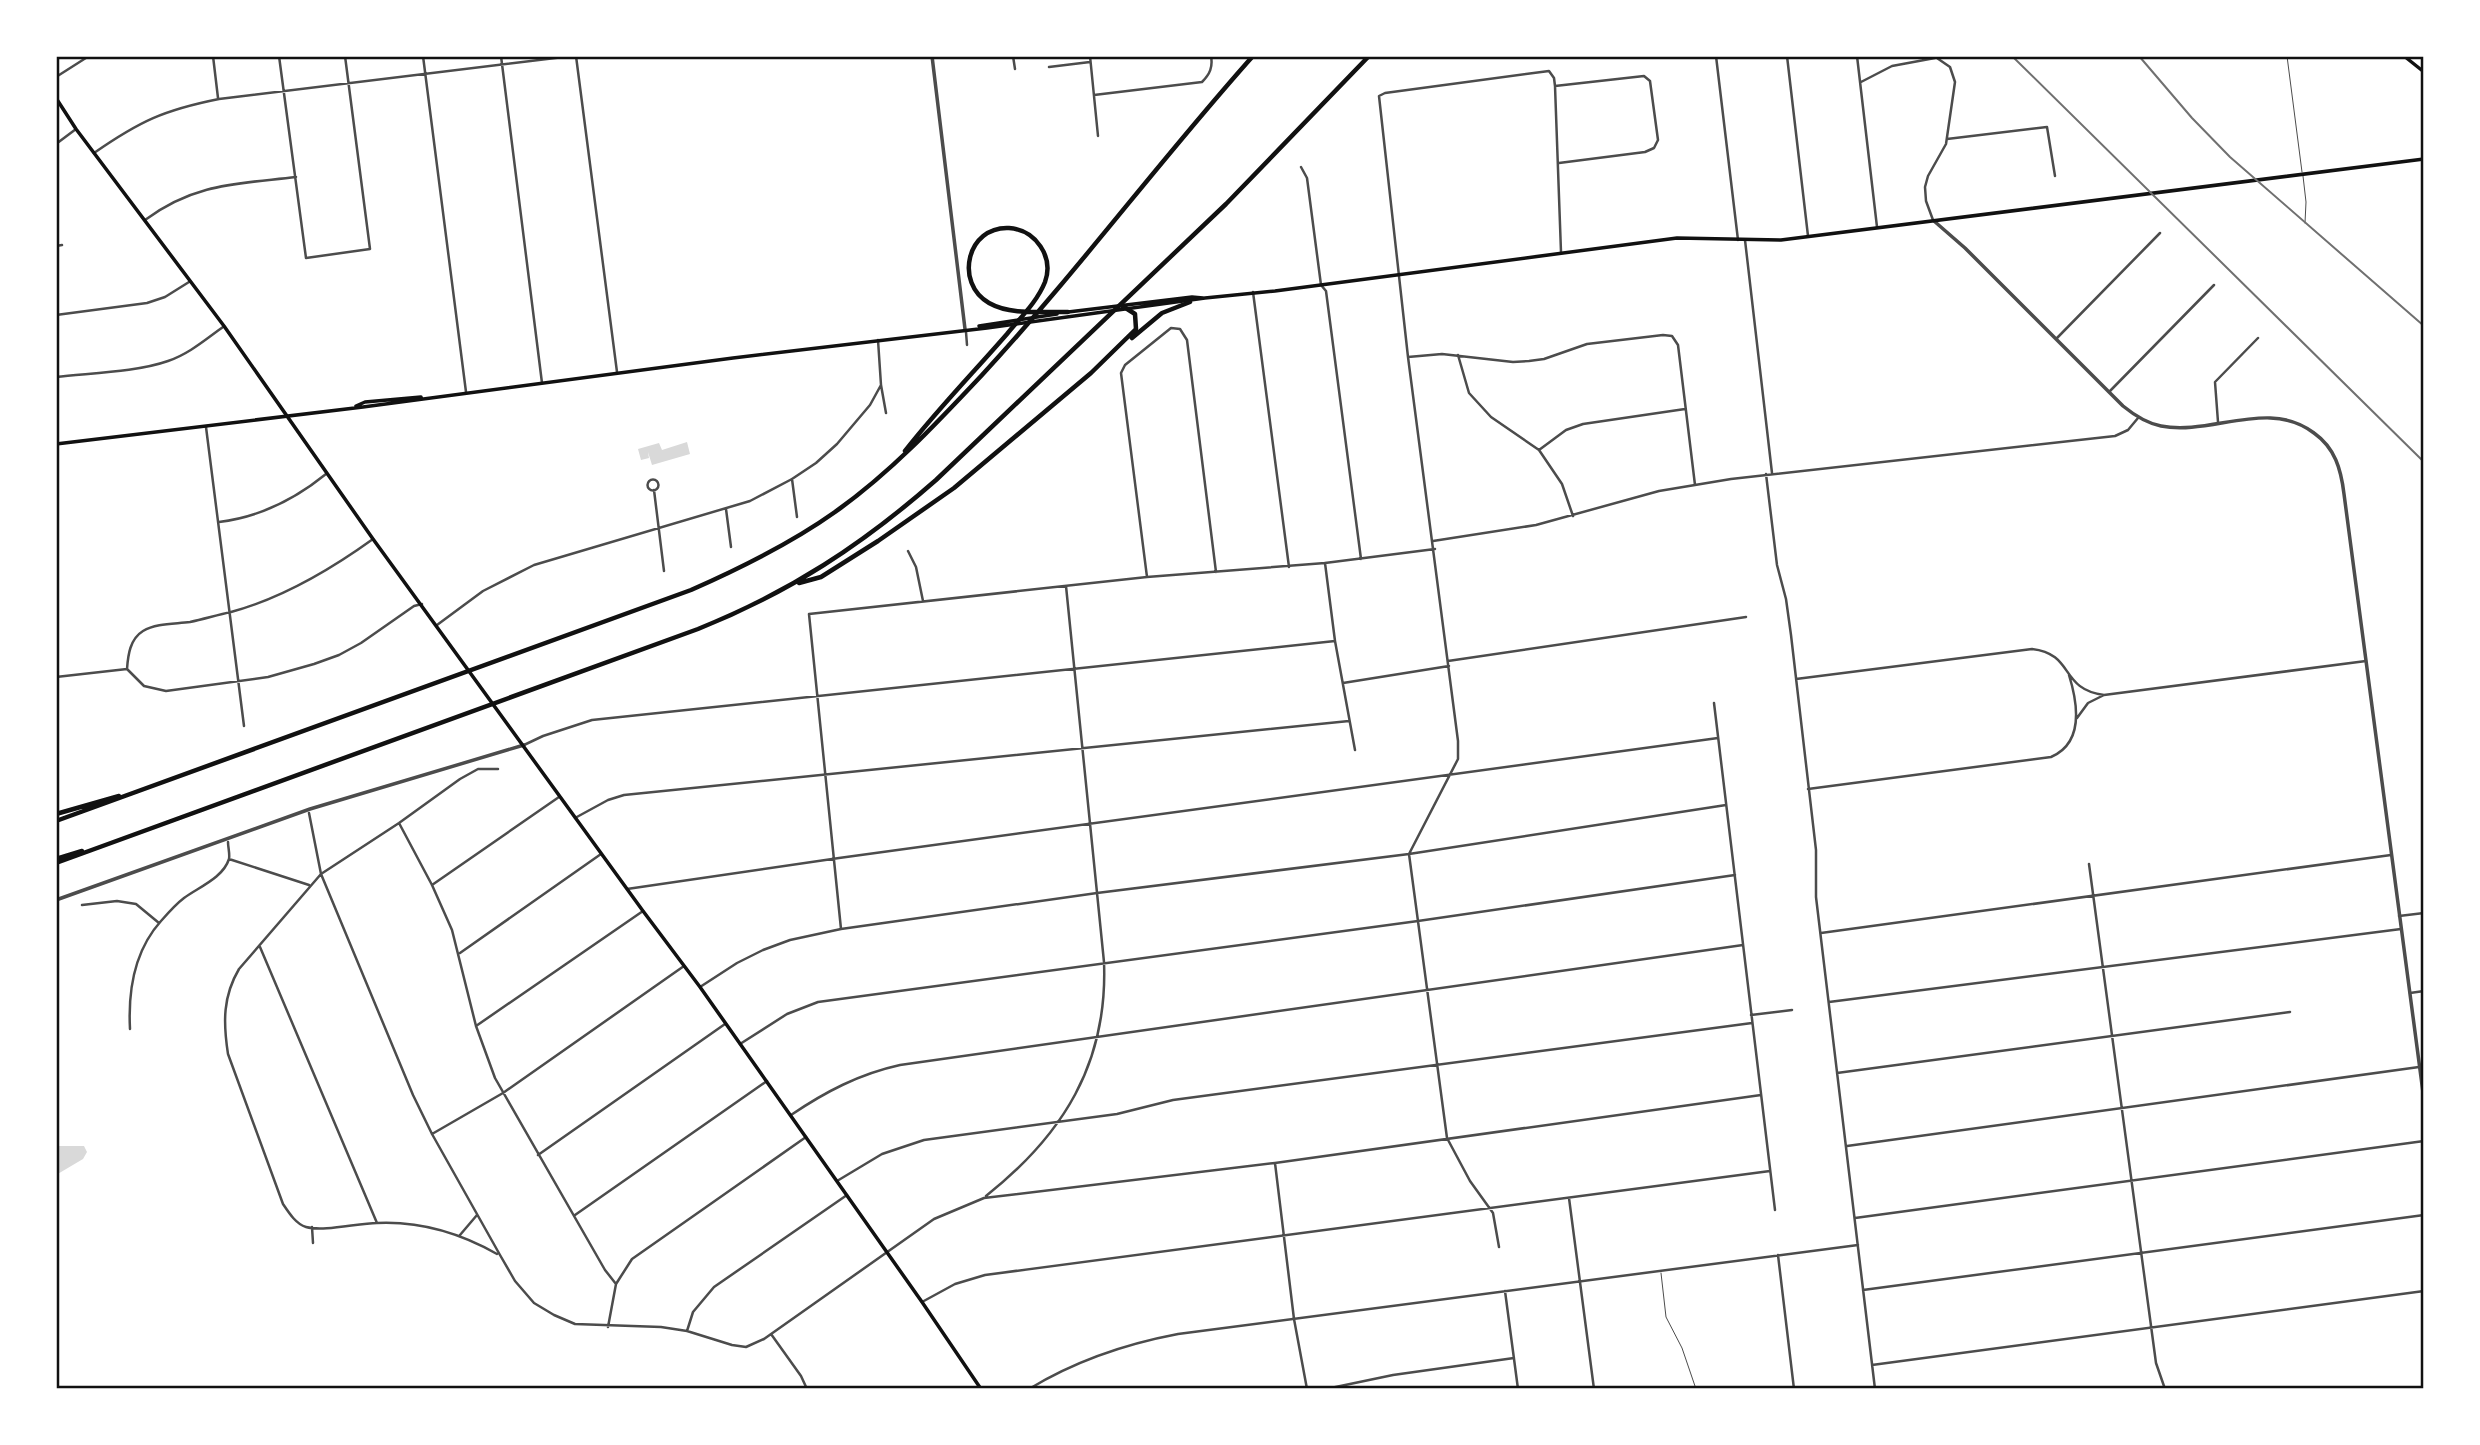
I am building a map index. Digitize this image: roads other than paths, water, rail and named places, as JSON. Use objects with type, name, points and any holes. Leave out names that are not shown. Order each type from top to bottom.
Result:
[{"type":"highway","points":[[56,821],[658,603],[724,576],[809,529],[859,494],[894,465],[950,409],[1054,294],[1253,56]]},
{"type":"highway","points":[[56,861],[698,629],[791,585],[828,564],[893,517],[936,480],[1226,204],[1369,56]]},
{"type":"highway","points":[[894,465],[996,347],[1040,292],[1046,276],[1047,262],[1043,249],[1033,238],[1016,229],[1003,228],[989,233],[978,242],[970,254],[968,269],[971,283],[983,299],[1009,310],[1068,312]]},
{"type":"highway","points":[[791,585],[821,577],[905,523],[978,469],[1156,318],[1190,302]]},
{"type":"highway","points":[[1110,356],[1136,329],[1136,318],[1129,309],[1121,305]]},
{"type":"highway","points":[[56,814],[127,795]]},
{"type":"main road","points":[[2403,56],[2424,72]]},
{"type":"main road","points":[[56,99],[224,326],[373,539],[700,987],[981,1389]]},
{"type":"main road","points":[[56,444],[1689,237],[1745,240],[1808,236],[2424,159]]},
{"type":"main road","points":[[976,327],[1121,305],[1205,298]]},
{"type":"street","points":[[56,77],[89,56]]},
{"type":"street","points":[[213,56],[219,99]]},
{"type":"street","points":[[279,56],[306,258],[370,249],[345,56]]},
{"type":"street","points":[[423,56],[466,392]]},
{"type":"street","points":[[501,56],[542,383]]},
{"type":"street","points":[[94,153],[128,129],[156,115],[183,106],[219,99],[574,56],[617,373]]},
{"type":"street","points":[[932,56],[967,345]]},
{"type":"street","points":[[1013,56],[1015,69]]},
{"type":"street","points":[[1090,56],[1098,136]]},
{"type":"street","points":[[1094,95],[1202,82],[1209,75],[1211,56]]},
{"type":"street","points":[[1716,56],[1738,240]]},
{"type":"street","points":[[1787,56],[1808,236]]},
{"type":"street","points":[[1857,56],[1878,228]]},
{"type":"street","points":[[1861,82],[1892,66],[1934,57],[1950,67],[1955,77],[1947,139],[1925,185],[1925,198],[1934,221],[2138,417],[2155,425],[2169,427],[2280,418],[2296,422],[2313,431],[2331,450],[2342,476],[2424,1100]]},
{"type":"street","points":[[1049,67],[1090,62]]},
{"type":"street","points":[[1499,1247],[1495,1218],[1470,1181],[1447,1138],[1409,854],[1458,759],[1458,741],[1398,275],[1378,102],[1381,94],[1549,71],[1555,86],[1561,253]]},
{"type":"street","points":[[1555,86],[1644,76],[1650,81],[1658,140],[1654,148],[1645,152],[1558,163]]},
{"type":"street","points":[[1947,139],[2047,127],[2055,176]]},
{"type":"street","points":[[56,144],[76,129]]},
{"type":"street","points":[[1301,167],[1307,178],[1321,285],[1326,292],[1361,559]]},
{"type":"street","points":[[145,220],[164,206],[213,187],[296,177]]},
{"type":"street","points":[[2056,339],[2160,233]]},
{"type":"street","points":[[1745,240],[1772,474]]},
{"type":"street","points":[[56,246],[62,245]]},
{"type":"street","points":[[56,315],[147,303],[165,297],[190,282]]},
{"type":"street","points":[[2109,392],[2214,285]]},
{"type":"street","points":[[1253,292],[1289,566]]},
{"type":"street","points":[[56,377],[153,365],[191,350],[224,326]]},
{"type":"street","points":[[1147,577],[1121,373],[1125,365],[1166,330],[1176,328],[1183,331],[1187,340],[1216,572]]},
{"type":"street","points":[[1408,357],[1458,355],[1513,362],[1529,361],[1544,359],[1587,344],[1672,336],[1678,345],[1695,485]]},
{"type":"street","points":[[2218,423],[2215,382],[2258,338]]},
{"type":"street","points":[[878,340],[886,413]]},
{"type":"street","points":[[1458,355],[1466,386],[1478,405],[1539,450],[1562,484],[1573,516]]},
{"type":"street","points":[[437,625],[483,591],[534,565],[726,509],[756,499],[792,480],[837,444],[870,405],[881,385]]},
{"type":"street","points":[[1539,450],[1566,430],[1583,424],[1685,409]]},
{"type":"street","points":[[1433,541],[1502,532],[1573,516],[1659,491],[1731,478],[2115,436],[2128,430],[2138,417]]},
{"type":"street","points":[[206,426],[244,726]]},
{"type":"street","points":[[219,522],[279,506],[327,472]]},
{"type":"street","points":[[1766,474],[1777,565],[1786,598],[1796,679],[1816,850],[1815,882],[1875,1389]]},
{"type":"street","points":[[792,480],[797,517]]},
{"type":"street","points":[[654,490],[664,572]]},
{"type":"street","points":[[726,509],[731,547]]},
{"type":"street","points":[[127,669],[130,649],[135,638],[144,631],[154,626],[230,612],[262,601],[307,582],[373,539]]},
{"type":"street","points":[[841,929],[809,614],[1147,577],[1325,563],[1435,549]]},
{"type":"street","points":[[908,551],[916,567],[923,601]]},
{"type":"street","points":[[1325,563],[1354,750]]},
{"type":"street","points":[[984,1198],[1023,1165],[1061,1121],[1079,1088],[1097,1037],[1104,994],[1104,962],[1066,586]]},
{"type":"street","points":[[127,669],[144,686],[166,691],[290,672],[338,655],[361,643],[414,606],[422,604]]},
{"type":"street","points":[[1343,683],[1746,618]]},
{"type":"street","points":[[56,900],[310,808],[524,745],[592,720],[1335,641]]},
{"type":"street","points":[[1796,679],[2032,649],[2043,650],[2059,659],[2070,676],[2084,690],[2104,695],[2366,661]]},
{"type":"street","points":[[56,677],[127,669]]},
{"type":"street","points":[[2070,676],[2076,701],[2076,721]]},
{"type":"street","points":[[1808,789],[2048,758],[2068,744],[2085,706],[2104,695]]},
{"type":"street","points":[[1714,703],[1774,1210]]},
{"type":"street","points":[[575,818],[608,800],[624,795],[1349,721]]},
{"type":"street","points":[[627,889],[1718,738]]},
{"type":"street","points":[[498,769],[478,769],[460,779],[321,874],[239,969],[230,985],[224,1018],[228,1054],[283,1204],[293,1218],[305,1227],[377,1223],[429,1227],[460,1235],[500,1255]]},
{"type":"street","points":[[432,885],[560,797]]},
{"type":"street","points":[[700,987],[763,950],[790,940],[841,929],[1097,893],[1409,854],[1726,805]]},
{"type":"street","points":[[309,813],[321,874],[432,1135],[515,1281],[534,1303],[575,1324],[661,1327],[746,1347],[755,1345],[934,1219],[984,1198],[1275,1163],[1761,1095]]},
{"type":"street","points":[[399,823],[453,930],[483,1052],[538,1155],[616,1284]]},
{"type":"street","points":[[130,1029],[129,1003],[133,978],[148,940],[159,923],[183,899],[213,879],[229,859],[228,842]]},
{"type":"street","points":[[460,954],[601,854]]},
{"type":"street","points":[[1821,933],[2391,855]]},
{"type":"street","points":[[229,859],[310,885]]},
{"type":"street","points":[[2089,864],[2156,1363],[2165,1389]]},
{"type":"street","points":[[740,1044],[787,1014],[818,1002],[1735,875]]},
{"type":"street","points":[[82,905],[117,901],[136,904],[159,923]]},
{"type":"street","points":[[476,1026],[643,911]]},
{"type":"street","points":[[2399,916],[2424,913]]},
{"type":"street","points":[[1829,1002],[2401,929]]},
{"type":"street","points":[[790,1115],[836,1087],[881,1069],[1743,945]]},
{"type":"street","points":[[260,947],[377,1223]]},
{"type":"street","points":[[432,1135],[503,1093],[684,966]]},
{"type":"street","points":[[2410,993],[2424,991]]},
{"type":"street","points":[[1751,1015],[1791,1010]]},
{"type":"street","points":[[1837,1073],[2290,1012]]},
{"type":"street","points":[[838,1181],[883,1154],[924,1140],[1117,1114],[1173,1100],[1752,1023]]},
{"type":"street","points":[[538,1155],[726,1024]]},
{"type":"street","points":[[1847,1146],[2420,1067]]},
{"type":"street","points":[[575,1215],[767,1081]]},
{"type":"street","points":[[608,1326],[616,1284],[632,1259],[806,1137]]},
{"type":"street","points":[[1855,1218],[2424,1141]]},
{"type":"street","points":[[1275,1163],[1294,1319],[1307,1389]]},
{"type":"street","points":[[922,1302],[955,1284],[985,1275],[1770,1171]]},
{"type":"street","points":[[687,1331],[693,1311],[714,1287],[847,1195]]},
{"type":"street","points":[[1569,1198],[1594,1389]]},
{"type":"street","points":[[460,1235],[477,1214]]},
{"type":"street","points":[[1863,1290],[2424,1215]]},
{"type":"street","points":[[312,1227],[313,1243]]},
{"type":"street","points":[[1028,1389],[1086,1360],[1133,1344],[1178,1334],[1858,1245]]},
{"type":"street","points":[[1778,1255],[1794,1389]]},
{"type":"street","points":[[1872,1364],[2424,1291]]},
{"type":"street","points":[[1505,1292],[1518,1389]]},
{"type":"street","points":[[771,1334],[807,1389]]},
{"type":"street","points":[[1326,1389],[1393,1375],[1514,1358]]},
{"type":"lane","points":[[2287,56],[2305,194],[2305,223]]},
{"type":"lane","points":[[1660,1270],[1666,1317],[1682,1348],[1696,1389]]},
{"type":"railway","points":[[2012,56],[2424,462]]},
{"type":"railway","points":[[2139,56],[2192,118],[2230,157],[2424,326]]}]
